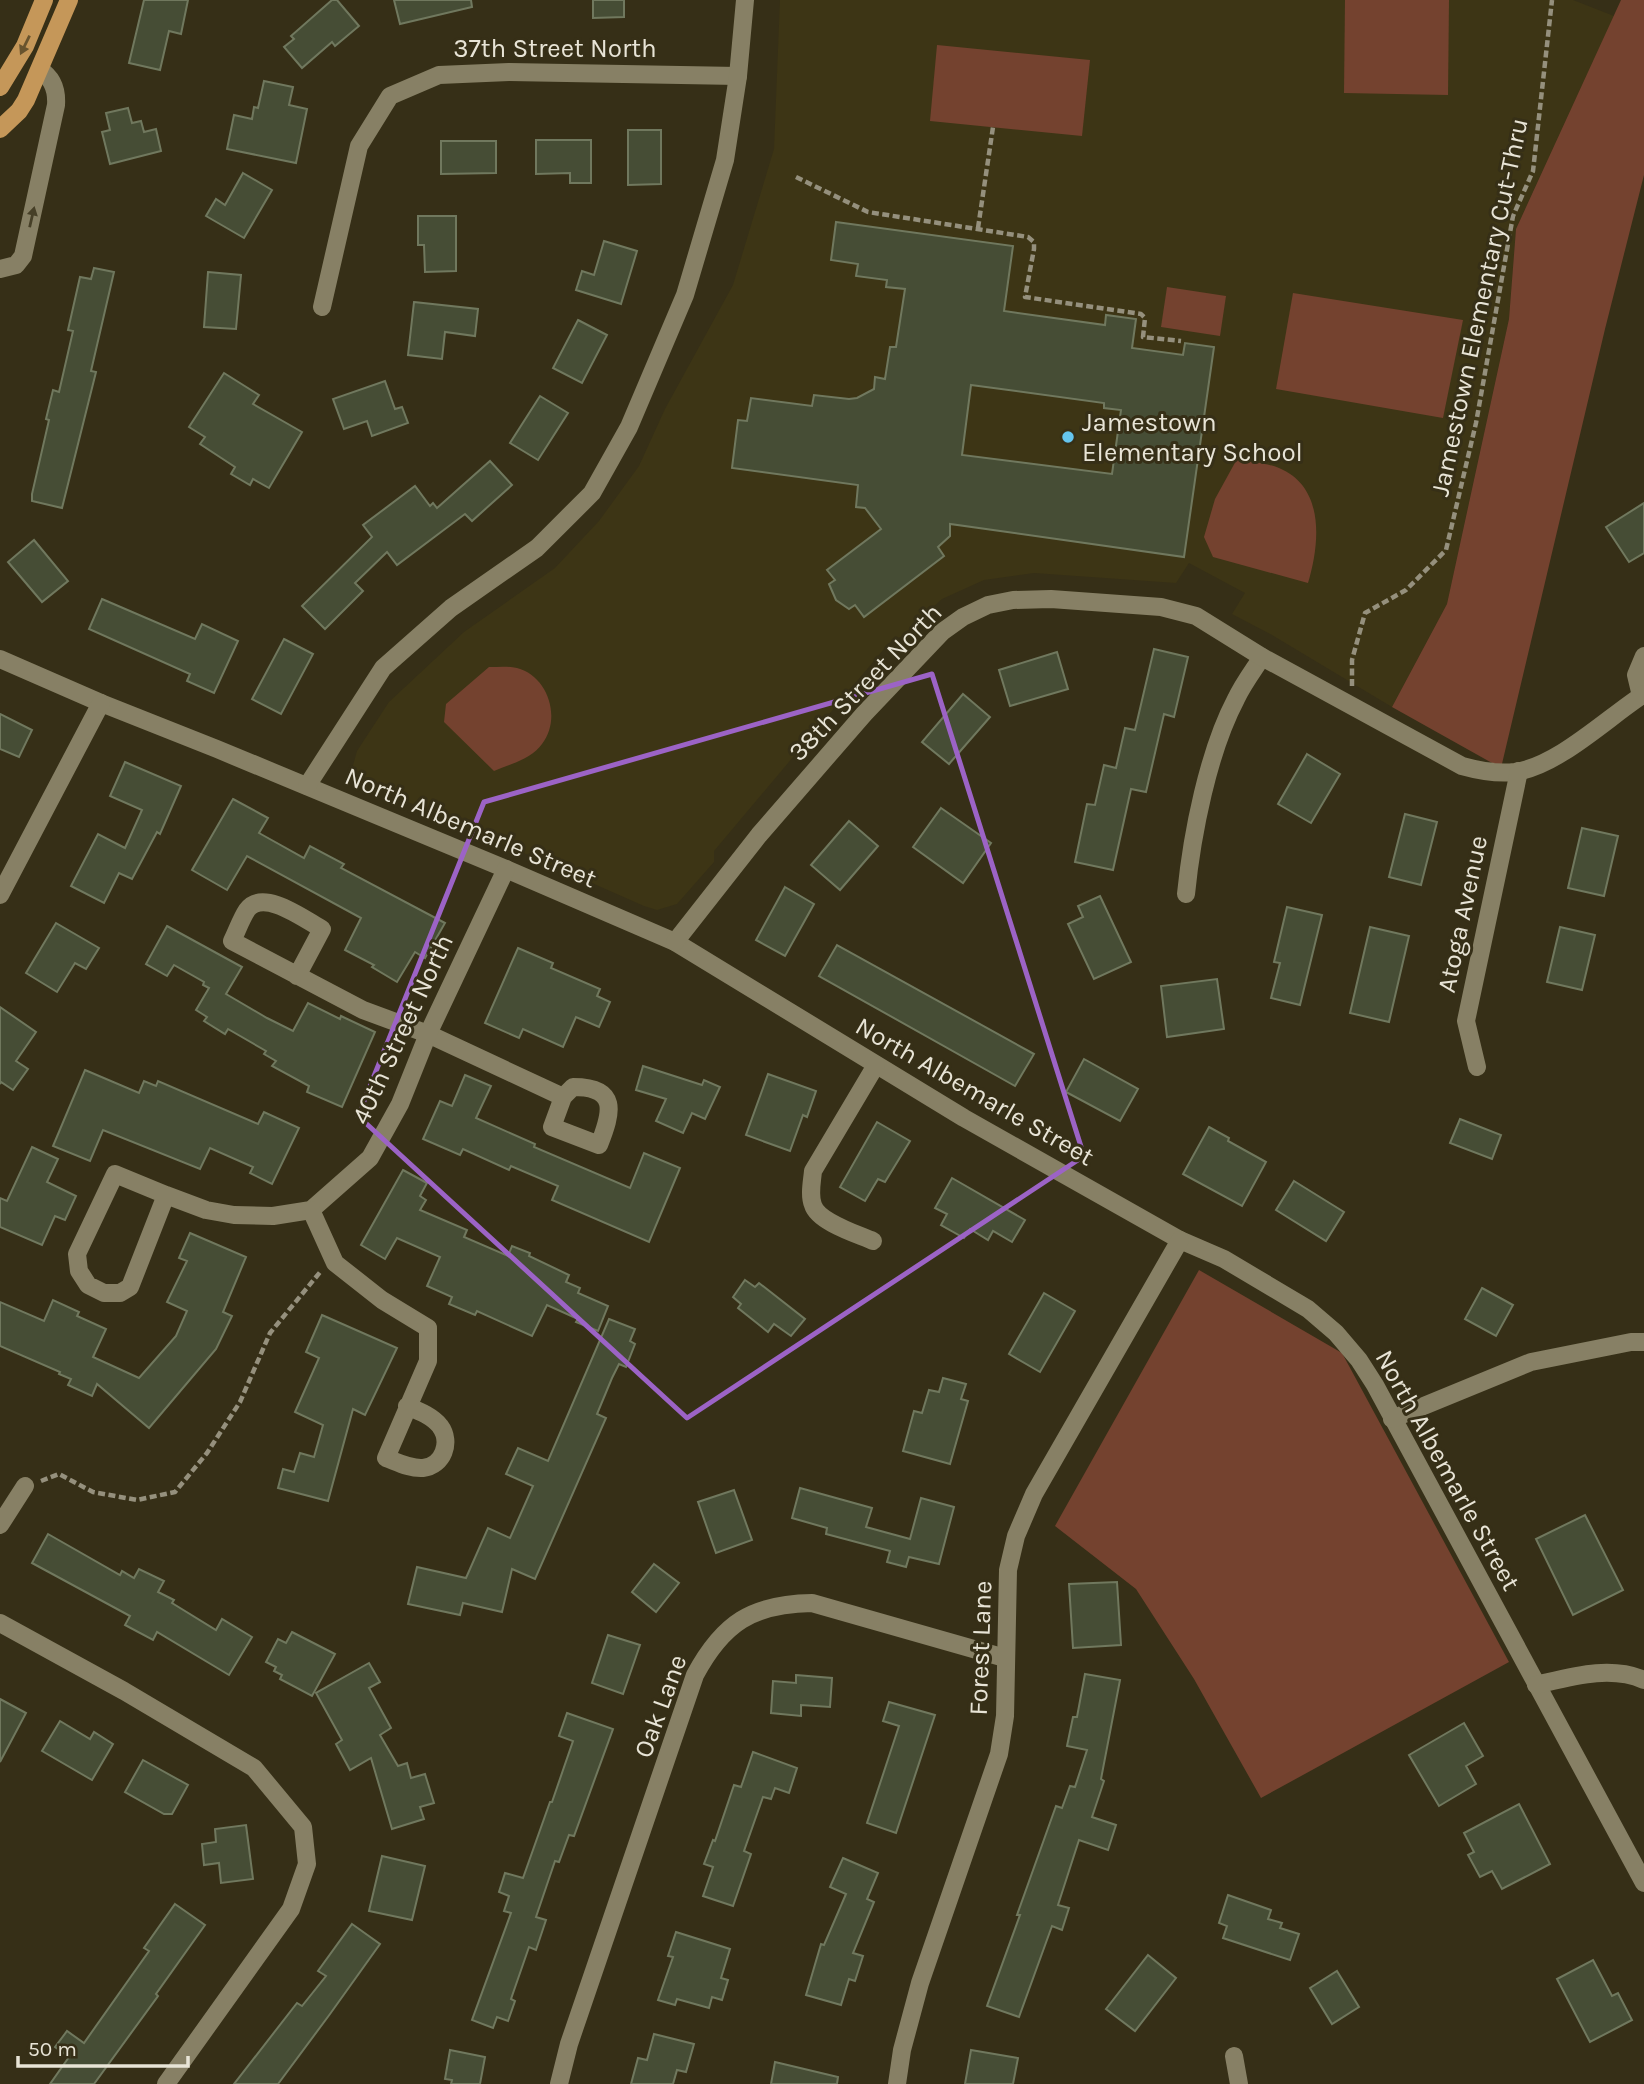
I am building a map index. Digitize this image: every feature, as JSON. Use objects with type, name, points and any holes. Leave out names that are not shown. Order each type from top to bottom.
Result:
[{"type":"main road","points":[[0,87],[25,46],[44,0]]},
{"type":"main road","points":[[0,129],[19,111],[40,70],[69,0]]},
{"type":"street","points":[[307,786],[383,668],[452,608],[537,548],[592,493],[629,426],[685,295],[725,160],[738,76],[745,0]]},
{"type":"street","points":[[0,269],[16,265],[23,256],[56,105],[54,86],[47,74],[40,70]]},
{"type":"street","name":"37th Street North","points":[[322,307],[359,146],[390,96],[439,75],[509,72],[738,76]]},
{"type":"street","name":"38th Street North","points":[[675,943],[759,835],[847,734],[942,632],[963,617],[988,605],[1013,600],[1051,599],[1161,607],[1196,616],[1262,657],[1462,766],[1486,772],[1519,771],[1542,765],[1643,695]]},
{"type":"street","points":[[1643,695],[1636,675],[1644,656]]},
{"type":"street","points":[[1186,894],[1199,813],[1224,727],[1236,698],[1262,657]]},
{"type":"street","name":"North Albemarle Street","points":[[0,659],[506,869],[675,943],[964,1118],[1180,1240],[1224,1259],[1308,1310],[1336,1333],[1359,1360],[1644,1883]]},
{"type":"street","points":[[0,895],[101,703]]},
{"type":"street","name":"Atoga Avenue","points":[[1477,1067],[1466,1021],[1519,771]]},
{"type":"street","name":"40th Street North","points":[[311,1210],[370,1158],[400,1104],[428,1034],[506,869]]},
{"type":"street","points":[[297,976],[322,929],[269,902],[257,902],[248,909],[232,941],[297,976],[363,1010],[428,1034],[563,1097]]},
{"type":"street","points":[[873,1241],[821,1217],[813,1205],[811,1191],[813,1171],[876,1065]]},
{"type":"street","points":[[166,1195],[130,1287],[120,1293],[104,1293],[88,1284],[79,1271],[76,1254],[115,1174],[206,1210],[234,1215],[273,1216],[311,1210],[335,1264],[382,1300],[428,1328],[428,1361],[407,1406]]},
{"type":"street","name":"Forest Lane","points":[[897,2084],[902,2050],[920,1983],[999,1754],[1005,1716],[1008,1570],[1016,1536],[1034,1494],[1180,1240]]},
{"type":"street","points":[[1392,1419],[1531,1362],[1631,1342],[1644,1342]]},
{"type":"street","points":[[0,1525],[25,1486]]},
{"type":"street","name":"Oak Lane","points":[[559,2084],[569,2044],[695,1675],[709,1650],[724,1632],[744,1618],[766,1608],[788,1603],[812,1603],[1005,1658]]},
{"type":"street","points":[[0,1623],[124,1690],[254,1768],[303,1827],[307,1864],[291,1909],[166,2084]]},
{"type":"street","points":[[1536,1685],[1584,1674],[1630,1674],[1644,1680]]},
{"type":"street","points":[[1234,2056],[1240,2084]]},
{"type":"path","name":"Jamestown Elementary Cut-Thru","points":[[1351,705],[1352,660],[1365,613],[1406,590],[1446,550],[1476,423],[1513,216],[1533,172],[1552,0]]},
{"type":"path","points":[[978,228],[993,127]]},
{"type":"path","points":[[796,177],[868,212],[1028,237],[1034,242],[1025,297],[1141,314],[1146,318],[1143,337],[1181,341]]},
{"type":"path","points":[[25,1486],[59,1474],[93,1492],[137,1500],[175,1492],[207,1453],[240,1402],[270,1333],[332,1257]]},
{"type":"highlighted area","points":[[932,674],[1084,1156],[687,1418],[358,1116],[484,802]]},
{"type":"shaded area","name":"Jamestown Elementary School","points":[[780,0],[1573,0],[1614,16],[1516,229],[1509,319],[1447,604],[1392,707],[1232,614],[1245,593],[1189,563],[1176,583],[1034,573],[984,580],[942,599],[902,636],[889,643],[714,851],[714,862],[677,904],[657,910],[374,787],[352,769],[357,751],[389,702],[464,632],[555,568],[599,521],[639,466],[665,409],[733,285],[774,149]]},
{"type":"shaded area","points":[[1345,0],[1449,0],[1448,95],[1344,93]]},
{"type":"shaded area","points":[[1621,0],[1644,0],[1644,175],[1501,768],[1392,707],[1447,604],[1509,319],[1516,229]]},
{"type":"shaded area","points":[[937,45],[1090,60],[1082,136],[930,121]]},
{"type":"shaded area","points":[[1167,287],[1226,296],[1220,336],[1161,327]]},
{"type":"shaded area","points":[[1293,293],[1463,320],[1443,418],[1276,389]]},
{"type":"shaded area","points":[[1237,459],[1279,468],[1305,488],[1312,502],[1316,534],[1308,583],[1213,557],[1204,537],[1215,499]]},
{"type":"shaded area","points":[[489,667],[514,667],[528,672],[544,689],[551,711],[548,734],[542,744],[532,754],[494,771],[444,722],[446,704]]},
{"type":"shaded area","points":[[1199,1270],[1342,1353],[1509,1662],[1261,1798],[1194,1679],[1136,1589],[1055,1526]]},
{"type":"building","points":[[144,0],[188,0],[181,34],[169,31],[160,70],[129,63]]},
{"type":"building","points":[[332,0],[337,0],[359,26],[335,46],[332,42],[302,68],[284,47],[294,39],[291,36]]},
{"type":"building","points":[[394,0],[471,0],[472,7],[400,24]]},
{"type":"building","points":[[593,0],[624,0],[624,17],[593,18]]},
{"type":"building","points":[[264,81],[293,87],[289,105],[307,109],[296,163],[227,149],[234,115],[252,119],[254,107],[258,108]]},
{"type":"building","points":[[128,108],[132,123],[141,121],[144,132],[156,129],[161,151],[110,164],[102,132],[110,130],[106,113]]},
{"type":"building","points":[[628,130],[661,130],[661,184],[628,185]]},
{"type":"building","points":[[536,140],[591,140],[591,183],[570,183],[570,173],[536,174]]},
{"type":"building","points":[[441,141],[496,141],[496,173],[441,174]]},
{"type":"building","points":[[243,173],[272,190],[244,238],[206,216],[216,199],[225,205]]},
{"type":"building","points":[[418,216],[456,216],[456,271],[425,272],[424,245],[418,245]]},
{"type":"building","name":"Jamestown Elementary School","points":[[836,222],[1013,246],[1004,311],[1105,325],[1106,315],[1136,319],[1132,348],[1183,355],[1185,343],[1214,347],[1184,557],[950,524],[950,536],[938,547],[944,556],[864,617],[855,605],[849,609],[836,600],[829,584],[835,580],[827,570],[881,529],[865,508],[856,507],[858,485],[732,468],[738,420],[747,421],[751,398],[812,406],[814,395],[857,398],[874,389],[875,377],[885,379],[890,347],[896,347],[905,289],[886,287],[887,280],[856,276],[858,264],[831,260]],"holes":[[[971,385],[1104,403],[1104,408],[1121,410],[1112,474],[962,455]]]},
{"type":"building","points":[[604,241],[637,251],[621,304],[576,290],[582,271],[594,275]]},
{"type":"building","points":[[94,268],[114,272],[91,371],[96,372],[62,508],[32,501],[32,494],[53,390],[59,392],[73,331],[68,330],[80,277],[91,279]]},
{"type":"building","points":[[208,272],[241,275],[236,329],[204,327]]},
{"type":"building","points":[[414,302],[478,309],[475,336],[445,332],[442,359],[408,355]]},
{"type":"building","points":[[578,320],[607,335],[582,383],[553,368]]},
{"type":"building","points":[[224,373],[259,395],[253,404],[302,432],[269,488],[253,479],[250,485],[231,474],[235,467],[200,444],[205,437],[189,427]]},
{"type":"building","points":[[385,381],[395,409],[402,407],[408,423],[372,436],[367,421],[344,429],[333,399]]},
{"type":"building","points":[[540,396],[568,413],[538,460],[510,443]]},
{"type":"building","points":[[490,461],[512,485],[472,521],[465,514],[397,565],[387,552],[355,583],[363,591],[325,629],[302,606],[372,537],[363,525],[415,486],[430,506],[433,503],[437,508]]},
{"type":"building","points":[[1644,503],[1644,553],[1629,562],[1606,527]]},
{"type":"building","points":[[34,540],[68,581],[42,602],[8,562]]},
{"type":"building","points":[[102,599],[195,639],[202,624],[238,641],[214,693],[187,681],[190,674],[89,629]]},
{"type":"building","points":[[284,639],[313,654],[281,714],[252,699]]},
{"type":"building","points":[[1154,649],[1188,657],[1174,717],[1164,714],[1146,792],[1131,789],[1113,870],[1075,862],[1087,804],[1095,805],[1104,765],[1116,768],[1125,728],[1135,730]]},
{"type":"building","points":[[1057,652],[1068,689],[1010,706],[999,670]]},
{"type":"building","points":[[963,694],[990,717],[949,764],[922,742]]},
{"type":"building","points":[[0,714],[32,730],[19,757],[0,749]]},
{"type":"building","points":[[1307,754],[1340,774],[1311,823],[1278,804]]},
{"type":"building","points":[[125,762],[181,786],[160,834],[157,832],[132,879],[119,873],[104,903],[71,886],[98,834],[125,848],[142,810],[110,796]]},
{"type":"building","points":[[233,799],[268,818],[259,833],[304,858],[310,846],[344,864],[341,868],[445,923],[425,958],[415,952],[397,982],[372,967],[374,965],[345,950],[361,918],[247,856],[227,890],[192,870]]},
{"type":"building","points":[[941,808],[991,843],[963,883],[913,847]]},
{"type":"building","points":[[1405,814],[1437,822],[1421,885],[1389,877]]},
{"type":"building","points":[[849,821],[878,846],[840,890],[811,865]]},
{"type":"building","points":[[1582,828],[1618,836],[1604,896],[1568,888]]},
{"type":"building","points":[[785,887],[814,904],[785,956],[756,940]]},
{"type":"building","points":[[1100,896],[1131,962],[1094,979],[1068,924],[1083,917],[1078,906]]},
{"type":"building","points":[[1287,907],[1322,915],[1300,1005],[1271,998],[1280,963],[1274,962]]},
{"type":"building","points":[[56,923],[99,948],[86,969],[75,963],[57,992],[26,973]]},
{"type":"building","points":[[167,926],[242,967],[226,994],[267,1018],[293,1031],[308,1003],[375,1032],[342,1107],[307,1092],[309,1086],[272,1066],[276,1061],[264,1054],[266,1051],[228,1029],[225,1034],[204,1021],[207,1017],[196,1010],[209,988],[203,985],[204,982],[174,965],[167,976],[146,964]]},
{"type":"building","points":[[1370,927],[1409,936],[1389,1022],[1350,1013]]},
{"type":"building","points":[[1560,927],[1595,935],[1582,990],[1547,982]]},
{"type":"building","points":[[837,945],[1034,1054],[1015,1086],[819,976]]},
{"type":"building","points":[[518,948],[553,963],[551,968],[600,989],[597,996],[610,1002],[599,1027],[576,1017],[563,1047],[523,1029],[519,1038],[485,1023]]},
{"type":"building","points":[[1217,979],[1224,1029],[1167,1037],[1161,986]]},
{"type":"building","points":[[0,1007],[36,1032],[16,1061],[28,1069],[13,1090],[1,1082],[0,1084]]},
{"type":"building","points":[[1084,1059],[1138,1089],[1120,1121],[1066,1092]]},
{"type":"building","points":[[643,1066],[702,1085],[704,1080],[720,1087],[705,1119],[692,1113],[683,1133],[656,1121],[666,1099],[636,1090]]},
{"type":"building","points":[[85,1070],[139,1093],[144,1081],[156,1086],[158,1081],[258,1124],[264,1112],[299,1128],[272,1184],[250,1173],[253,1167],[210,1148],[200,1169],[103,1130],[90,1161],[53,1146]]},
{"type":"building","points":[[768,1074],[816,1091],[807,1117],[803,1115],[790,1151],[746,1135]]},
{"type":"building","points":[[465,1075],[491,1086],[476,1118],[535,1144],[534,1147],[630,1188],[644,1153],[680,1168],[649,1242],[552,1200],[558,1186],[511,1166],[509,1170],[463,1149],[460,1155],[423,1139],[440,1101],[452,1106]]},
{"type":"building","points":[[1460,1119],[1501,1135],[1492,1159],[1450,1143]]},
{"type":"building","points":[[877,1122],[910,1141],[885,1182],[878,1179],[865,1201],[840,1187]]},
{"type":"building","points":[[1209,1127],[1266,1162],[1242,1206],[1183,1174]]},
{"type":"building","points":[[32,1147],[58,1159],[47,1182],[76,1196],[65,1220],[55,1216],[42,1245],[0,1227],[0,1198],[7,1201]]},
{"type":"building","points":[[403,1170],[427,1183],[420,1196],[426,1200],[420,1210],[467,1230],[464,1237],[508,1256],[512,1246],[530,1253],[529,1256],[569,1275],[566,1282],[580,1288],[578,1293],[608,1306],[598,1331],[547,1305],[532,1336],[477,1311],[475,1315],[449,1304],[452,1297],[427,1286],[440,1257],[397,1238],[385,1259],[361,1245]]},
{"type":"building","points":[[952,1178],[1025,1220],[1012,1242],[993,1231],[988,1240],[970,1229],[964,1238],[941,1225],[947,1214],[935,1208]]},
{"type":"building","points":[[1294,1181],[1344,1212],[1326,1241],[1276,1210]]},
{"type":"building","points":[[190,1233],[246,1257],[223,1312],[232,1316],[216,1349],[149,1428],[97,1384],[92,1396],[68,1385],[71,1379],[59,1374],[60,1372],[0,1346],[0,1302],[44,1321],[53,1300],[79,1312],[77,1316],[106,1329],[93,1357],[139,1378],[176,1336],[187,1311],[167,1302],[187,1261],[179,1258]]},
{"type":"building","points":[[745,1280],[755,1287],[759,1283],[805,1319],[791,1336],[774,1324],[768,1332],[738,1308],[741,1304],[733,1297]]},
{"type":"building","points":[[1482,1288],[1513,1305],[1496,1336],[1465,1319]]},
{"type":"building","points":[[1044,1293],[1075,1311],[1040,1372],[1009,1354]]},
{"type":"building","points":[[322,1315],[397,1348],[365,1415],[353,1409],[328,1501],[278,1488],[283,1469],[294,1472],[300,1453],[314,1457],[323,1425],[295,1412],[319,1358],[306,1352]]},
{"type":"building","points":[[609,1319],[635,1329],[630,1341],[635,1344],[626,1367],[619,1364],[612,1378],[597,1414],[606,1418],[535,1579],[512,1569],[502,1612],[463,1603],[460,1615],[408,1604],[417,1567],[466,1578],[488,1528],[510,1538],[533,1486],[506,1474],[518,1448],[548,1461]]},
{"type":"building","points":[[943,1378],[966,1384],[961,1399],[968,1401],[950,1464],[903,1451],[914,1411],[922,1413],[929,1390],[939,1392]]},
{"type":"building","points":[[800,1488],[872,1508],[866,1527],[910,1539],[921,1498],[954,1507],[939,1564],[909,1557],[906,1567],[887,1562],[890,1551],[826,1534],[827,1528],[792,1518]]},
{"type":"building","points":[[734,1490],[752,1540],[716,1553],[698,1502]]},
{"type":"building","points":[[1585,1515],[1623,1590],[1573,1615],[1536,1539]]},
{"type":"building","points":[[48,1534],[120,1575],[122,1571],[134,1578],[139,1569],[164,1581],[158,1592],[174,1600],[172,1603],[216,1630],[222,1619],[252,1637],[229,1675],[157,1632],[153,1640],[125,1625],[130,1616],[32,1563]]},
{"type":"building","points":[[654,1564],[679,1583],[656,1612],[632,1592]]},
{"type":"building","points":[[1117,1582],[1121,1645],[1073,1648],[1069,1584]]},
{"type":"building","points":[[292,1632],[335,1654],[312,1696],[280,1679],[282,1675],[274,1671],[276,1667],[266,1662],[278,1639],[286,1643]]},
{"type":"building","points":[[608,1635],[640,1645],[623,1694],[592,1683]]},
{"type":"building","points":[[369,1663],[380,1682],[369,1688],[391,1728],[380,1735],[398,1766],[407,1763],[411,1778],[425,1774],[434,1803],[420,1807],[424,1819],[392,1829],[371,1758],[350,1770],[336,1744],[342,1740],[316,1693]]},
{"type":"building","points":[[1085,1674],[1120,1680],[1101,1779],[1104,1781],[1092,1817],[1116,1825],[1108,1850],[1079,1840],[1058,1905],[1069,1908],[1062,1930],[1052,1926],[1019,2017],[987,2006],[1056,1806],[1062,1808],[1070,1786],[1075,1787],[1087,1750],[1067,1746],[1073,1717],[1077,1717]]},
{"type":"building","points":[[796,1675],[832,1678],[830,1707],[801,1705],[801,1716],[771,1713],[773,1681],[796,1683]]},
{"type":"building","points":[[0,1699],[26,1713],[0,1762]]},
{"type":"building","points":[[889,1702],[935,1715],[896,1833],[867,1823],[899,1726],[883,1721]]},
{"type":"building","points":[[567,1713],[613,1729],[574,1836],[569,1835],[559,1862],[555,1861],[536,1917],[546,1920],[536,1950],[529,1947],[511,1999],[515,2001],[508,2021],[497,2017],[493,2028],[472,2020],[511,1913],[504,1911],[509,1896],[499,1892],[505,1873],[523,1878],[552,1802],[573,1741],[559,1736]]},
{"type":"building","points":[[60,1721],[90,1739],[94,1732],[113,1744],[92,1780],[42,1751]]},
{"type":"building","points":[[1464,1723],[1483,1756],[1466,1766],[1476,1784],[1439,1806],[1409,1755]]},
{"type":"building","points":[[753,1752],[797,1768],[789,1793],[775,1788],[771,1799],[763,1797],[744,1851],[751,1854],[733,1906],[703,1896],[713,1867],[704,1864],[713,1840],[715,1841],[734,1785],[741,1787]]},
{"type":"building","points":[[143,1760],[188,1785],[172,1814],[164,1814],[125,1792]]},
{"type":"building","points":[[1519,1804],[1550,1864],[1502,1889],[1492,1871],[1480,1877],[1468,1855],[1474,1852],[1464,1833]]},
{"type":"building","points":[[246,1825],[253,1879],[221,1883],[219,1863],[204,1865],[202,1844],[216,1842],[215,1829]]},
{"type":"building","points":[[382,1856],[425,1866],[412,1920],[369,1911]]},
{"type":"building","points":[[843,1858],[878,1873],[867,1899],[874,1902],[853,1953],[863,1956],[855,1981],[849,1979],[841,2005],[806,1995],[821,1944],[824,1945],[846,1894],[830,1887]]},
{"type":"building","points":[[1228,1895],[1271,1910],[1268,1919],[1282,1923],[1280,1928],[1299,1934],[1290,1960],[1223,1938],[1227,1926],[1219,1923]]},
{"type":"building","points":[[175,1904],[205,1925],[156,1994],[158,1996],[94,2084],[50,2084],[69,2057],[55,2047],[67,2031],[84,2043],[149,1951],[144,1948]]},
{"type":"building","points":[[352,1924],[380,1944],[330,2014],[278,2084],[234,2084],[297,2003],[302,2006],[326,1976],[318,1971]]},
{"type":"building","points":[[676,1932],[730,1949],[721,1978],[728,1980],[722,2000],[712,1997],[709,2008],[677,1999],[675,2005],[658,2000],[673,1957],[668,1956]]},
{"type":"building","points":[[1148,1955],[1176,1978],[1135,2031],[1106,2009]]},
{"type":"building","points":[[1593,1960],[1612,1996],[1618,1993],[1632,2020],[1590,2042],[1557,1979]]},
{"type":"building","points":[[1337,1971],[1359,2007],[1332,2024],[1310,1988]]},
{"type":"building","points":[[654,2034],[694,2044],[686,2072],[677,2070],[673,2084],[631,2084],[638,2058],[647,2060]]},
{"type":"building","points":[[450,2050],[485,2057],[480,2084],[451,2084],[452,2080],[445,2079]]},
{"type":"building","points":[[971,2050],[1018,2058],[1013,2084],[965,2084]]},
{"type":"building","points":[[775,2062],[838,2077],[837,2084],[771,2084]]},
{"type":"place","name":"Jamestown Elementary School","points":[[1068,437]]}]
